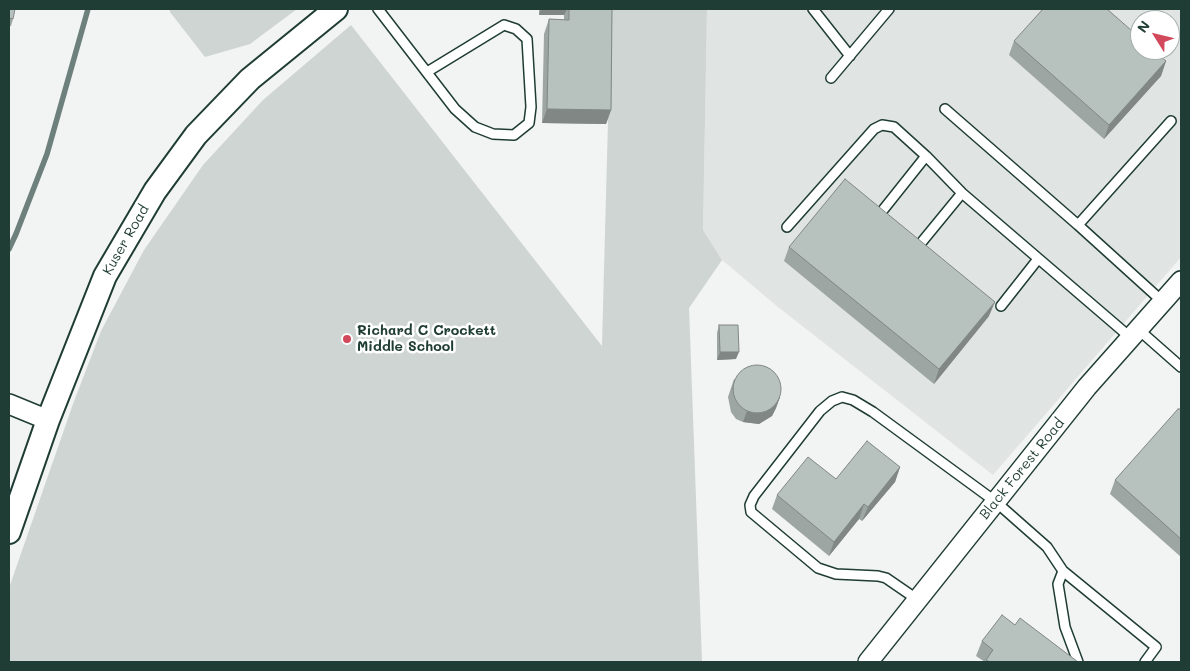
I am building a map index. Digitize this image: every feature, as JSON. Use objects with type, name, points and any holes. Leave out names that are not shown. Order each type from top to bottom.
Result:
[{"type":"street","name":"Kuser Road","points":[[9,532],[48,420],[105,276],[155,191],[196,135],[250,79],[336,9]]},
{"type":"street","name":"Black Forest Road","points":[[868,662],[1087,387],[1181,281]]},
{"type":"street","points":[[9,404],[48,420]]},
{"type":"lane","points":[[378,9],[455,109],[475,127],[493,134],[514,135],[529,123],[531,107],[526,39],[516,29],[504,25],[427,72]]},
{"type":"lane","points":[[814,9],[850,56]]},
{"type":"lane","points":[[832,78],[888,9]]},
{"type":"lane","points":[[945,109],[1163,302]]},
{"type":"lane","points":[[1078,225],[1171,121]]},
{"type":"lane","points":[[787,227],[874,129],[882,125],[894,128],[926,156],[962,193],[1038,259],[1181,367]]},
{"type":"lane","points":[[883,210],[926,156]]},
{"type":"lane","points":[[921,243],[962,193]]},
{"type":"lane","points":[[1001,306],[1038,259]]},
{"type":"lane","points":[[918,600],[886,578],[836,574],[818,568],[751,512],[750,505],[754,496],[820,412],[832,401],[842,397],[853,400],[873,412],[996,502],[1046,547],[1063,571],[1156,647],[1145,662]]},
{"type":"lane","points":[[1063,571],[1058,584],[1065,627],[1078,662]]},
{"type":"shaded area","points":[[170,9],[297,9],[250,44],[205,57],[170,12]]},
{"type":"shaded area","name":"Richard C Crockett Middle School","points":[[611,9],[707,9],[703,230],[722,260],[689,308],[702,662],[9,662],[9,588],[73,404],[101,331],[144,250],[203,165],[263,100],[351,25],[602,346]]},
{"type":"shaded area","points":[[707,9],[1181,9],[1181,257],[993,475],[778,307],[722,260],[703,230]]},
{"type":"building","points":[[9,9],[15,9],[13,19],[9,18]]},
{"type":"building","points":[[569,9],[612,9],[611,110],[547,109],[549,19],[569,20]]},
{"type":"building","points":[[1043,9],[1107,9],[1130,29],[1130,60],[1166,61],[1109,125],[1014,41]]},
{"type":"building","points":[[845,179],[995,302],[939,369],[789,247]]},
{"type":"building","points":[[719,325],[738,325],[739,352],[720,352]]},
{"type":"building","points":[[752,365],[762,365],[774,372],[781,384],[781,394],[774,406],[762,413],[752,413],[744,409],[737,402],[733,394],[733,384],[737,376],[744,369]]},
{"type":"building","points":[[1178,409],[1181,409],[1181,539],[1115,480]]},
{"type":"building","points":[[867,441],[900,467],[868,507],[864,504],[834,542],[777,495],[808,457],[836,479]]},
{"type":"building","points":[[1002,615],[1015,625],[1020,618],[1078,662],[990,662],[986,660],[993,650],[982,641]]},
{"type":"waterway","points":[[9,249],[47,154],[88,9]]},
{"type":"place","name":"Richard C Crockett Middle School","points":[[347,339]]}]
